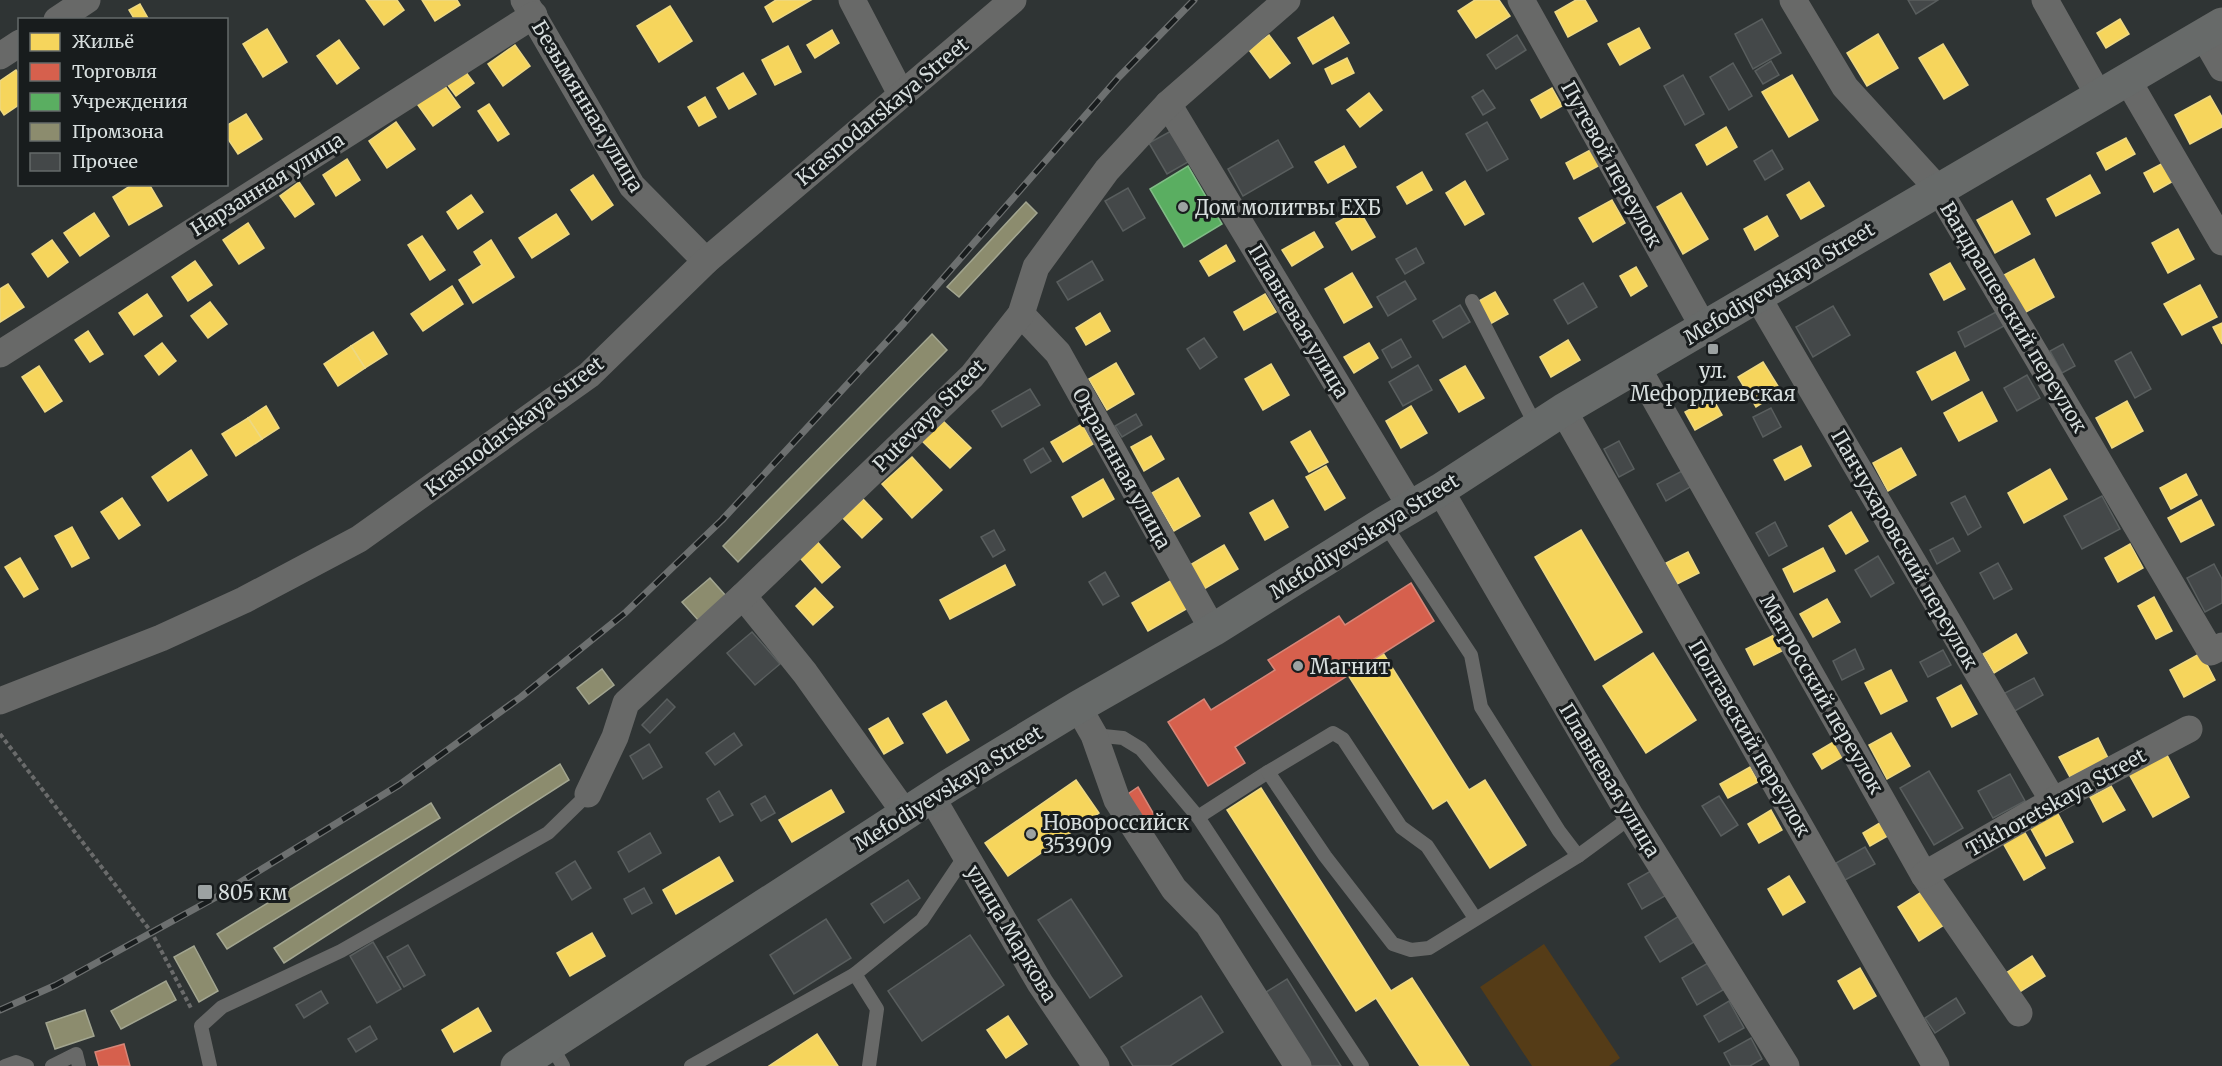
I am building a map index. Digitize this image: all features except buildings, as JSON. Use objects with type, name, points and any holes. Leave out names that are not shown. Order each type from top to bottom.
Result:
[{"type":"main road","name":"Mefodiyevskaya Street","points":[[517,1066],[557,1056],[918,805],[1086,721],[1213,630],[1440,490],[1550,419],[1938,189],[2213,30]]},
{"type":"street","points":[[60,18],[87,0]]},
{"type":"street","points":[[852,0],[901,94]]},
{"type":"street","name":"Krasnodarskaya Street","points":[[0,701],[172,633],[244,600],[359,539],[589,375],[706,261],[1013,0]]},
{"type":"street","name":"Putevaya Street","points":[[588,794],[615,737],[626,703],[743,596],[972,376],[1021,314],[1036,267],[1107,170],[1168,104],[1287,0]]},
{"type":"street","name":"Путевой переулок","points":[[1521,0],[1704,328]]},
{"type":"street","name":"Вандрашевский переулок","points":[[1793,0],[1845,87],[1938,189],[2217,649]]},
{"type":"street","points":[[2045,0],[2099,96]]},
{"type":"street","name":"Безымянная улица","points":[[529,8],[632,186],[706,261]]},
{"type":"street","name":"Нарзанная улица","points":[[0,354],[529,8]]},
{"type":"street","points":[[2213,30],[2222,68]]},
{"type":"street","points":[[0,56],[18,44]]},
{"type":"street","points":[[2127,79],[2222,242]]},
{"type":"street","name":"Плавневая улица","points":[[1168,104],[1398,515]]},
{"type":"street","name":"Панчухаровский переулок","points":[[1757,296],[2053,801]]},
{"type":"street","name":"Окраинная улица","points":[[1021,314],[1058,354],[1213,630]]},
{"type":"street","name":"Матросский переулок","points":[[1636,367],[1924,875],[2019,1013]]},
{"type":"street","name":"Полтавский переулок","points":[[1550,419],[1936,1066]]},
{"type":"street","name":"Плавневая улица","points":[[1440,490],[1631,817],[1786,1066]]},
{"type":"street","name":"улица Маркова","points":[[743,596],[805,673],[918,805],[965,856],[1040,983],[1096,1066]]},
{"type":"street","points":[[1086,721],[1117,800],[1174,889],[1208,924],[1298,1066]]},
{"type":"street","name":"Tikhoretskaya Street","points":[[1924,875],[2053,801],[2189,729]]},
{"type":"lane","points":[[1472,301],[1550,419]]},
{"type":"lane","points":[[1398,515],[1471,655],[1481,707],[1559,831],[1578,856]]},
{"type":"lane","points":[[1086,721],[1141,749],[1198,817],[1362,1066]]},
{"type":"lane","points":[[1198,817],[1333,733],[1343,739],[1401,827],[1427,846],[1475,918]]},
{"type":"lane","points":[[1268,772],[1325,856],[1393,944],[1411,950],[1429,948],[1578,856],[1631,817]]},
{"type":"lane","points":[[210,1066],[201,1026],[222,1007],[341,951],[548,833],[588,794]]},
{"type":"lane","points":[[691,1066],[855,974],[922,920],[965,856]]},
{"type":"lane","points":[[855,974],[877,1009],[869,1066]]},
{"type":"lane","points":[[52,1066],[76,1054],[79,1066]]},
{"type":"lane","points":[[5,1066],[16,1062],[27,1066]]},
{"type":"path","points":[[0,734],[152,933],[201,1026]]},
{"type":"shaded area","points":[[1544,944],[1620,1058],[1609,1066],[1532,1066],[1480,987]]},
{"type":"railway","points":[[0,1010],[56,985],[218,896],[399,785],[521,697],[625,613],[722,520],[904,323],[1118,78],[1194,0]]},
{"type":"place","name":"Дом молитвы ЕХБ","points":[[1183,207]]},
{"type":"place","name":"ул. Мефордиевская","points":[[1713,349]]},
{"type":"place","name":"Магнит","points":[[1298,666]]},
{"type":"place","name":"Новороссийск 353909","points":[[1031,834]]},
{"type":"place","name":"805 км","points":[[205,892]]}]
